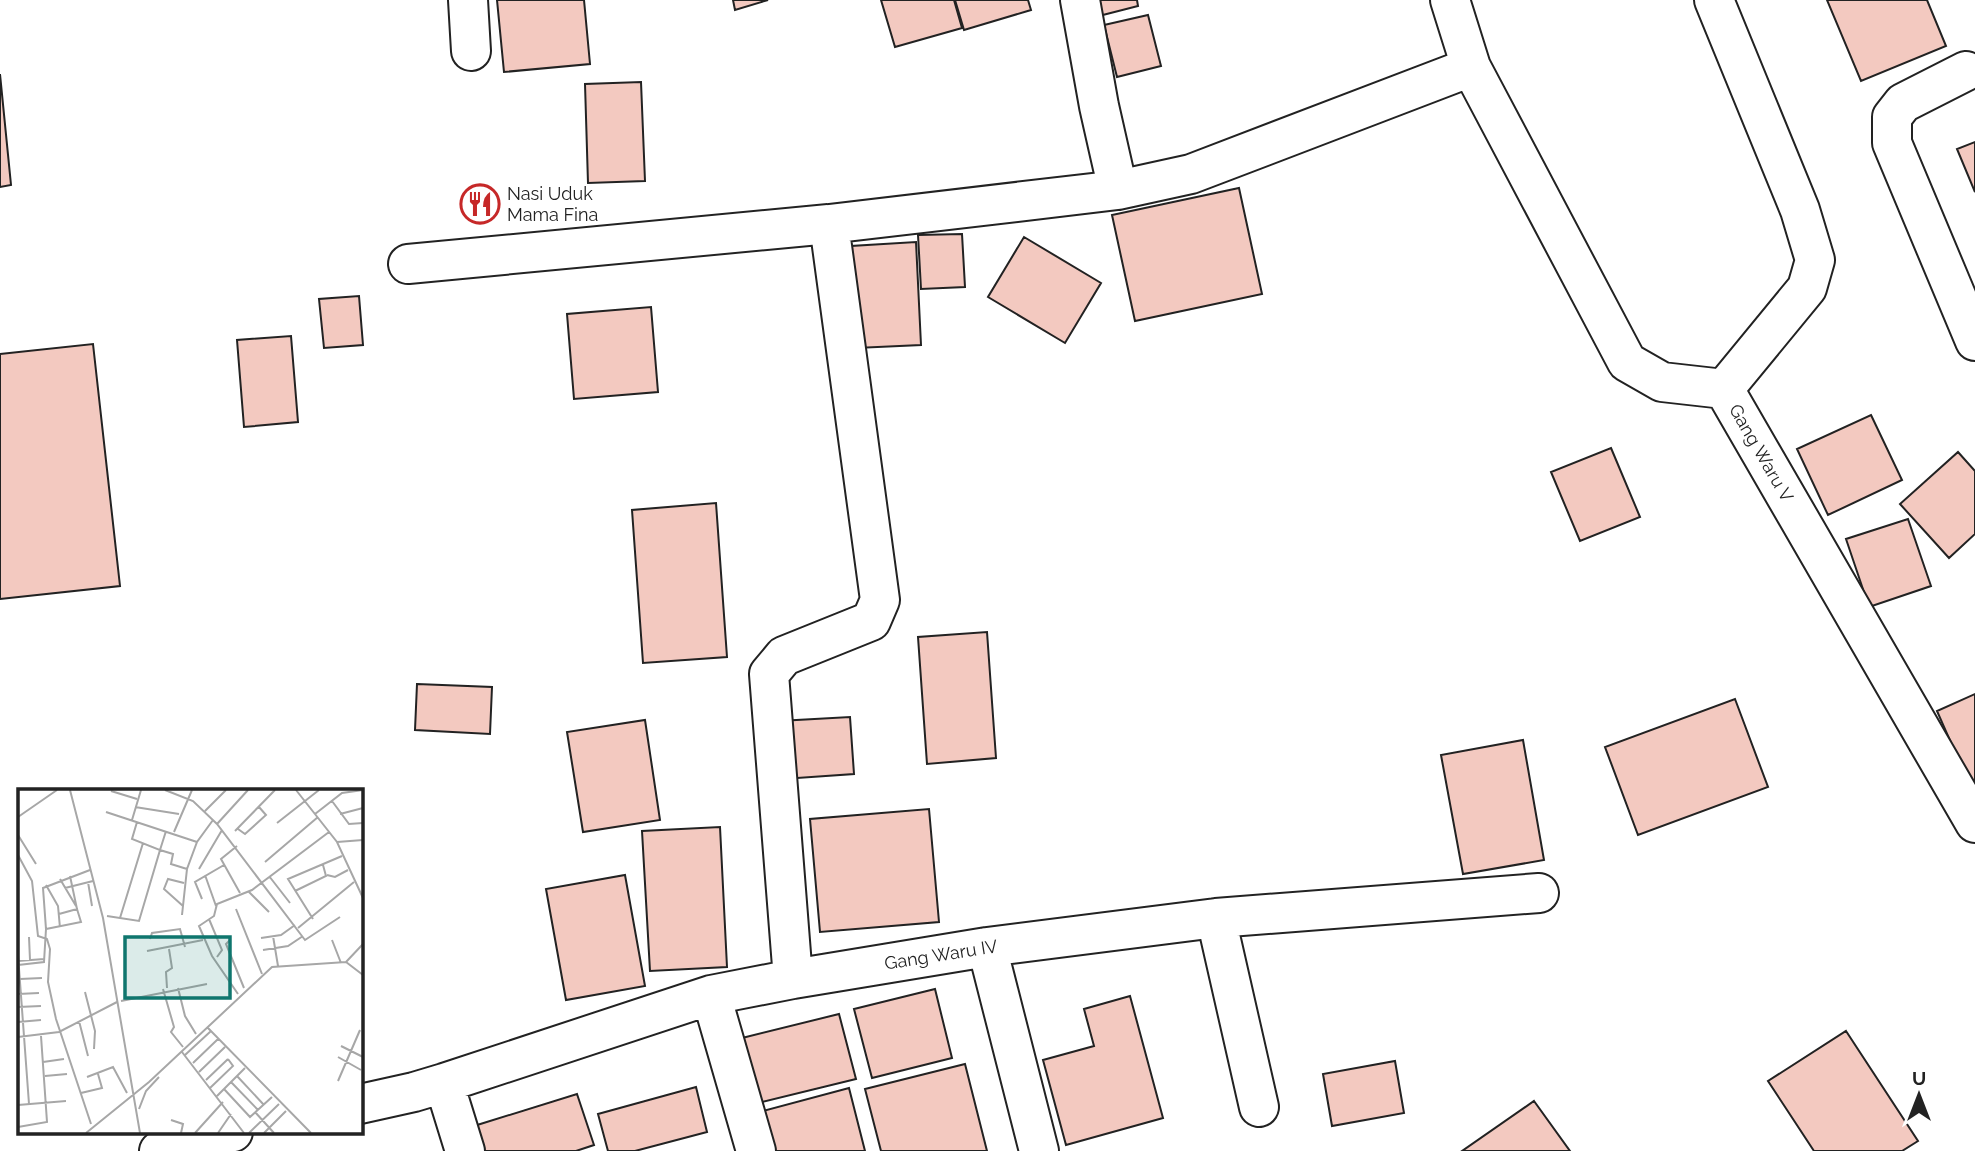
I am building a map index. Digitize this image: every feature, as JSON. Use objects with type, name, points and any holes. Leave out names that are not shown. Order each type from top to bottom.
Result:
[{"type":"street","points":[[468,0],[471,51]]},
{"type":"street","points":[[1080,0],[1118,190]]},
{"type":"street","name":"Gang Waru V","points":[[1450,0],[1471,67],[1627,362],[1662,382],[1724,389],[1975,823]]},
{"type":"street","points":[[1714,0],[1800,210],[1815,260],[1807,288],[1724,389]]},
{"type":"street","points":[[408,264],[829,224],[1118,190],[1191,174],[1471,67]]},
{"type":"street","points":[[1966,71],[1903,103],[1892,117],[1892,143],[1975,341]]},
{"type":"street","points":[[793,979],[769,674],[784,656],[871,621],[880,600],[829,224]]},
{"type":"street","name":"Gang Waru IV","points":[[362,1104],[444,1083],[711,995],[793,979],[987,947],[1216,918],[1539,893]]},
{"type":"street","points":[[1216,918],[1259,1107]]},
{"type":"street","points":[[987,947],[1039,1151]]},
{"type":"street","points":[[711,995],[756,1151]]},
{"type":"street","points":[[444,1083],[465,1151]]},
{"type":"street","points":[[159,1151],[225,1134]]},
{"type":"building","points":[[497,0],[584,0],[590,64],[504,72]]},
{"type":"building","points":[[733,0],[768,0],[735,10]]},
{"type":"building","points":[[881,0],[954,0],[962,28],[895,47]]},
{"type":"building","points":[[955,0],[1028,0],[1031,10],[964,30]]},
{"type":"building","points":[[1091,0],[1137,0],[1138,6],[1095,17]]},
{"type":"building","points":[[1827,0],[1927,0],[1946,46],[1861,81]]},
{"type":"building","points":[[1148,15],[1161,66],[1117,77],[1104,25]]},
{"type":"building","points":[[0,74],[11,185],[0,187]]},
{"type":"building","points":[[641,82],[645,181],[588,183],[585,84]]},
{"type":"building","points":[[1975,142],[1975,192],[1957,149]]},
{"type":"building","points":[[1239,188],[1262,294],[1135,321],[1112,215]]},
{"type":"building","points":[[962,234],[965,287],[921,289],[918,235]]},
{"type":"building","points":[[1024,237],[1101,283],[1065,343],[988,297]]},
{"type":"building","points":[[916,242],[921,345],[856,348],[851,246]]},
{"type":"building","points":[[359,296],[363,345],[324,348],[319,299]]},
{"type":"building","points":[[651,307],[658,392],[574,399],[567,314]]},
{"type":"building","points":[[291,336],[298,422],[244,427],[237,340]]},
{"type":"building","points":[[93,344],[120,586],[0,599],[0,354]]},
{"type":"building","points":[[1871,415],[1902,480],[1828,515],[1797,449]]},
{"type":"building","points":[[1611,448],[1640,517],[1580,541],[1551,472]]},
{"type":"building","points":[[1958,452],[1975,471],[1975,534],[1949,558],[1900,504]]},
{"type":"building","points":[[716,503],[727,657],[643,663],[632,510]]},
{"type":"building","points":[[1908,519],[1931,586],[1869,607],[1846,539]]},
{"type":"building","points":[[987,632],[996,758],[927,764],[918,637]]},
{"type":"building","points":[[417,684],[492,687],[490,734],[415,730]]},
{"type":"building","points":[[1975,694],[1975,783],[1970,786],[1937,711]]},
{"type":"building","points":[[1735,699],[1768,787],[1638,835],[1605,747]]},
{"type":"building","points":[[850,717],[854,774],[783,779],[779,721]]},
{"type":"building","points":[[645,720],[660,820],[583,832],[567,732]]},
{"type":"building","points":[[1523,740],[1544,860],[1463,874],[1441,755]]},
{"type":"building","points":[[929,809],[939,922],[820,932],[810,819]]},
{"type":"building","points":[[720,827],[727,967],[650,971],[642,831]]},
{"type":"building","points":[[625,875],[645,986],[566,1000],[546,889]]},
{"type":"building","points":[[935,989],[952,1058],[872,1078],[854,1009]]},
{"type":"building","points":[[1130,996],[1163,1118],[1066,1145],[1043,1060],[1094,1046],[1084,1009]]},
{"type":"building","points":[[839,1014],[856,1079],[754,1104],[738,1039]]},
{"type":"building","points":[[1846,1031],[1918,1141],[1902,1151],[1814,1151],[1768,1081]]},
{"type":"building","points":[[1395,1061],[1404,1113],[1332,1126],[1323,1074]]},
{"type":"building","points":[[965,1064],[987,1151],[881,1151],[865,1089]]},
{"type":"building","points":[[696,1087],[707,1132],[635,1151],[608,1151],[598,1114]]},
{"type":"building","points":[[849,1088],[865,1151],[768,1151],[759,1112]]},
{"type":"building","points":[[577,1094],[594,1145],[576,1151],[482,1151],[474,1126]]},
{"type":"building","points":[[1534,1101],[1570,1151],[1462,1151]]},
{"type":"place","name":"Nasi Uduk Mama Fina","points":[[480,204]]}]
